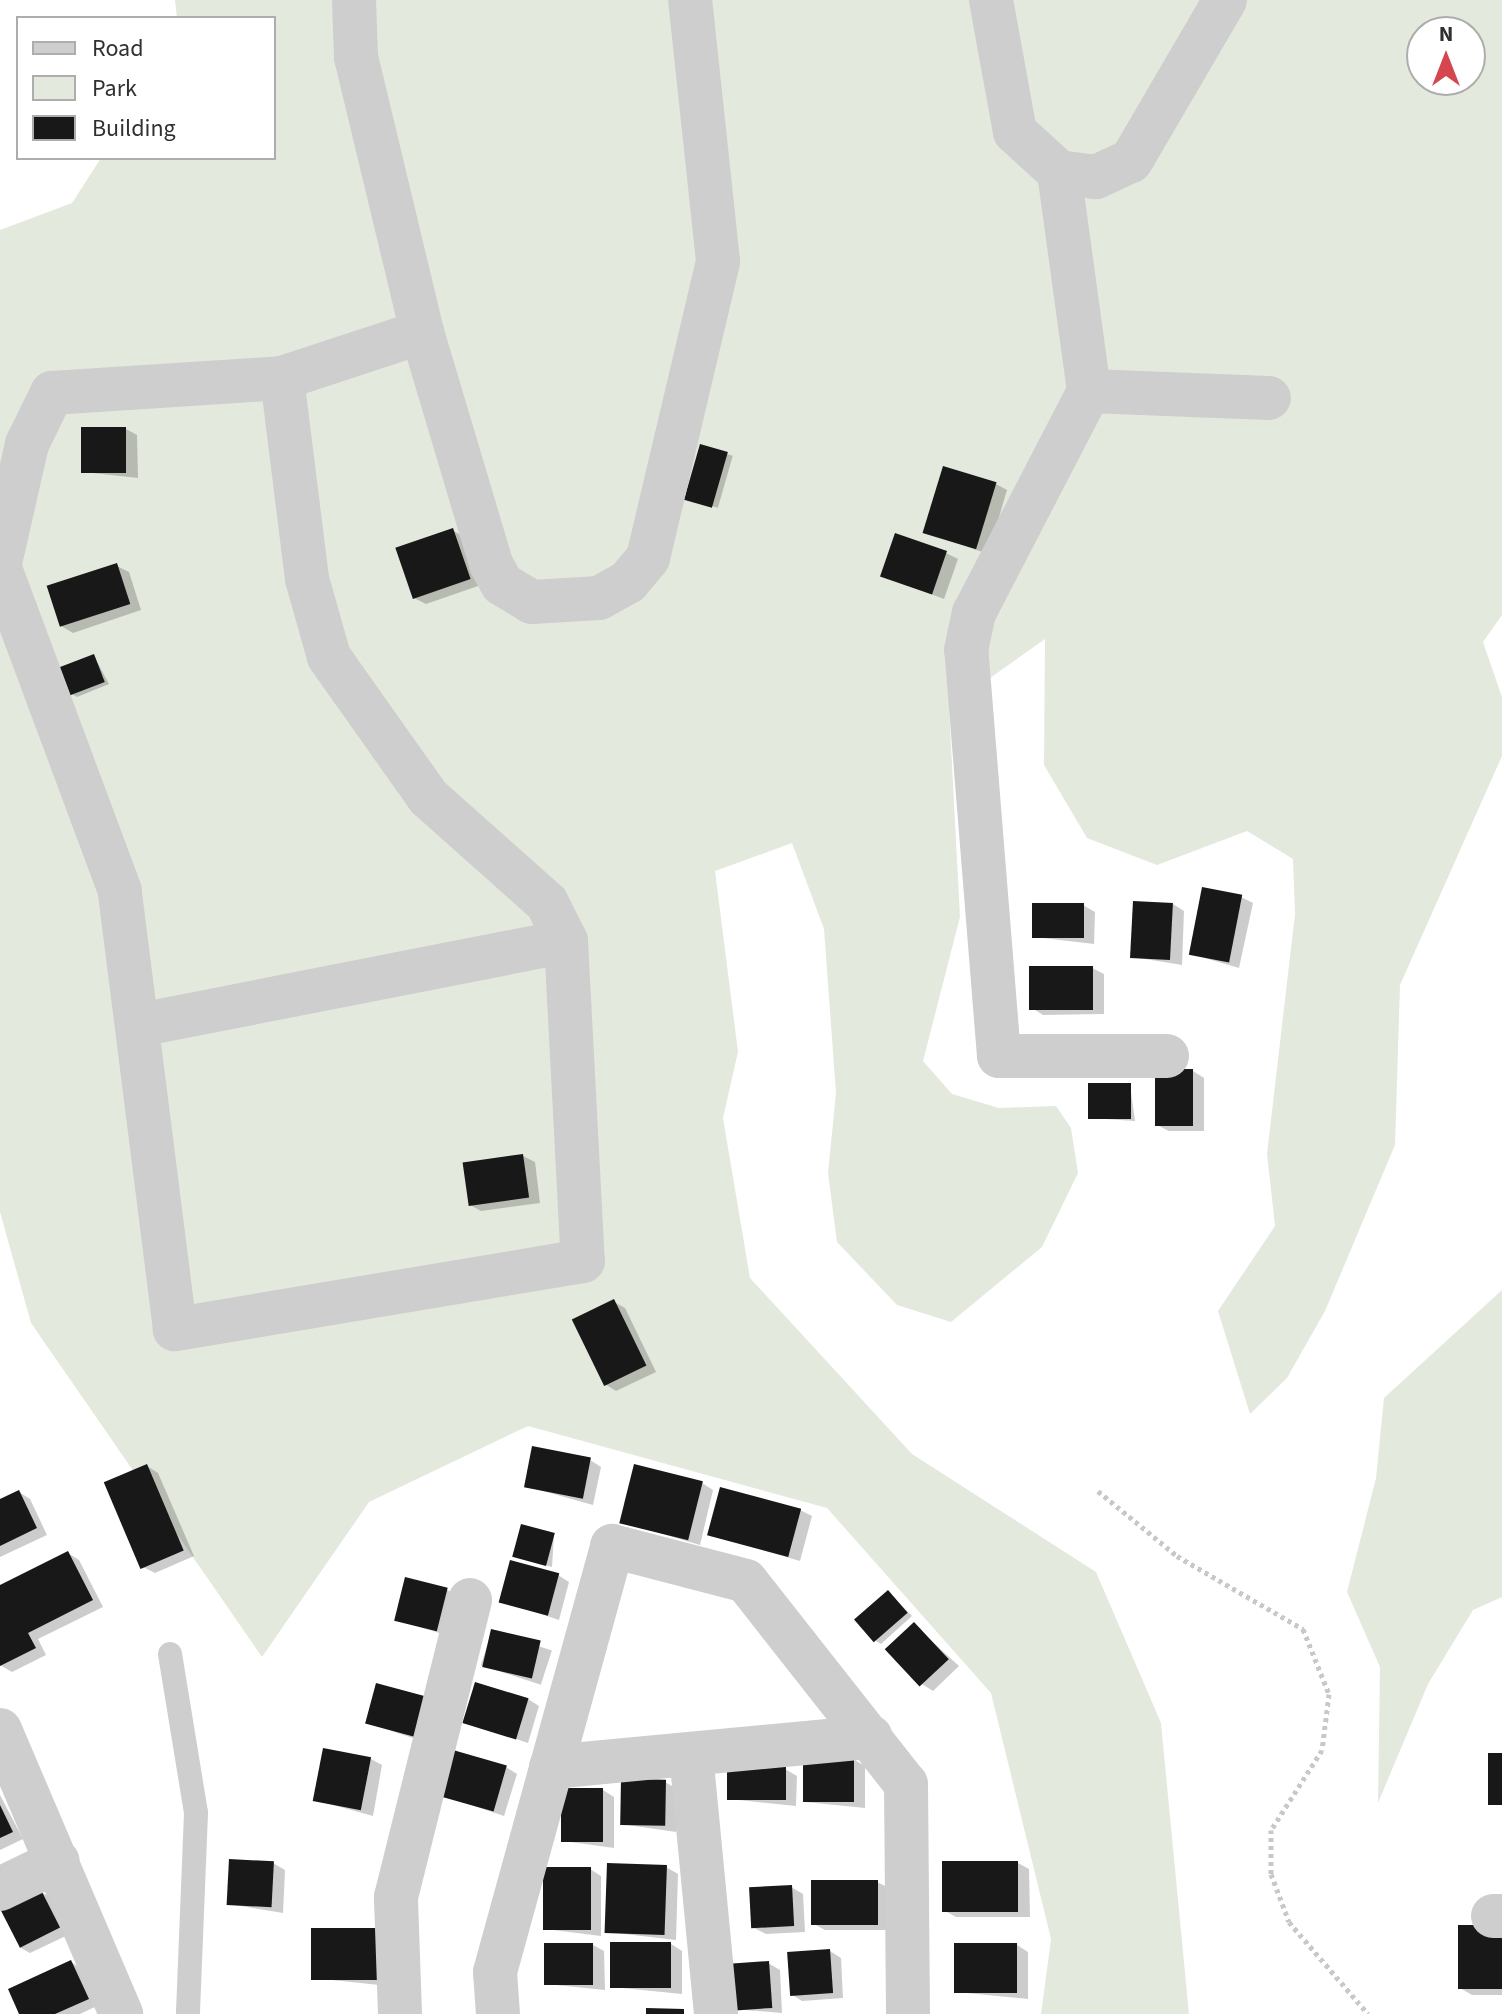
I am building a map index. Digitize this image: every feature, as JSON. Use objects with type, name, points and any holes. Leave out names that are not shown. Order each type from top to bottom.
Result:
[{"type":"street","points":[[354,0],[356,57],[422,332],[502,584],[532,602],[599,598],[628,582],[648,558],[718,261],[690,0]]},
{"type":"street","points":[[991,0],[1015,132],[1059,172],[1096,177],[1131,161],[1225,0]]},
{"type":"street","points":[[1059,172],[1089,391],[974,613],[966,650],[999,1056],[1167,1056]]},
{"type":"street","points":[[0,563],[27,444],[52,393],[282,378],[422,332]]},
{"type":"street","points":[[0,569],[120,891],[175,1329],[583,1261],[566,941],[547,903],[428,797],[329,657],[307,579],[282,378]]},
{"type":"street","points":[[1089,391],[1269,398]]},
{"type":"street","points":[[139,1025],[566,941]]},
{"type":"street","points":[[498,2014],[495,1972],[612,1546],[746,1581],[906,1784],[908,2014]]},
{"type":"street","points":[[400,2014],[396,1897],[470,1600]]},
{"type":"street","points":[[0,1730],[121,2014]]},
{"type":"street","points":[[551,1767],[871,1737]]},
{"type":"street","points":[[691,1754],[716,2014]]},
{"type":"street","points":[[0,1889],[58,1861]]},
{"type":"lane","points":[[170,1654],[196,1813],[188,2014]]},
{"type":"path","points":[[1098,1491],[1177,1556],[1303,1629],[1329,1694],[1322,1750],[1271,1830],[1271,1874],[1289,1922],[1368,2014]]},
{"type":"green space","points":[[175,0],[1502,0],[1502,615],[1483,642],[1502,697],[1502,756],[1400,985],[1395,1145],[1325,1311],[1287,1378],[1250,1414],[1218,1311],[1275,1226],[1267,1154],[1295,914],[1293,859],[1247,831],[1157,865],[1087,838],[1044,765],[1045,639],[949,707],[960,917],[923,1061],[952,1094],[999,1108],[1056,1106],[1071,1128],[1078,1173],[1042,1247],[951,1322],[897,1305],[837,1242],[828,1173],[836,1093],[824,929],[792,843],[715,871],[738,1052],[723,1118],[750,1278],[912,1454],[1096,1572],[1161,1723],[1189,2014],[1041,2014],[1051,1939],[991,1693],[827,1508],[528,1426],[369,1502],[262,1657],[31,1323],[0,1212],[0,230],[72,203],[100,160],[276,160],[276,16],[177,16]]},
{"type":"green space","points":[[1502,1290],[1502,1597],[1473,1610],[1428,1684],[1378,1803],[1380,1667],[1347,1592],[1376,1478],[1384,1398]]},
{"type":"building","points":[[81,427],[126,427],[126,473],[81,473]]},
{"type":"building","points":[[700,444],[728,452],[712,508],[684,500]]},
{"type":"building","points":[[943,466],[997,482],[976,549],[923,533]]},
{"type":"building","points":[[453,528],[471,579],[413,599],[395,548]]},
{"type":"building","points":[[895,533],[947,551],[932,594],[880,576]]},
{"type":"building","points":[[117,563],[130,604],[60,627],[47,586]]},
{"type":"building","points":[[94,654],[105,682],[70,695],[59,667]]},
{"type":"building","points":[[1202,887],[1242,895],[1229,963],[1189,955]]},
{"type":"building","points":[[1133,901],[1173,903],[1170,960],[1130,958]]},
{"type":"building","points":[[1032,903],[1084,903],[1084,938],[1032,938]]},
{"type":"building","points":[[1029,966],[1093,966],[1093,1010],[1029,1010]]},
{"type":"building","points":[[1155,1069],[1193,1069],[1193,1126],[1155,1126]]},
{"type":"building","points":[[1088,1083],[1131,1083],[1131,1119],[1088,1119]]},
{"type":"building","points":[[523,1154],[529,1198],[469,1206],[463,1162]]},
{"type":"building","points":[[614,1299],[646,1366],[604,1386],[572,1320]]},
{"type":"building","points":[[532,1446],[591,1457],[583,1499],[524,1487]]},
{"type":"building","points":[[147,1464],[184,1551],[140,1569],[104,1482]]},
{"type":"building","points":[[634,1464],[703,1481],[688,1540],[619,1523]]},
{"type":"building","points":[[720,1487],[801,1509],[788,1557],[707,1535]]},
{"type":"building","points":[[19,1490],[37,1528],[0,1546],[0,1499]]},
{"type":"building","points":[[521,1524],[555,1533],[546,1566],[512,1557]]},
{"type":"building","points":[[68,1551],[93,1600],[28,1633],[36,1648],[0,1666],[0,1585]]},
{"type":"building","points":[[510,1560],[559,1573],[548,1616],[499,1603]]},
{"type":"building","points":[[405,1577],[448,1588],[437,1631],[394,1621]]},
{"type":"building","points":[[888,1590],[908,1613],[874,1642],[854,1620]]},
{"type":"building","points":[[914,1622],[949,1659],[920,1687],[885,1649]]},
{"type":"building","points":[[491,1629],[541,1640],[532,1678],[482,1667]]},
{"type":"building","points":[[475,1682],[529,1698],[516,1739],[462,1723]]},
{"type":"building","points":[[376,1683],[425,1696],[414,1737],[365,1724]]},
{"type":"building","points":[[323,1748],[371,1757],[361,1810],[313,1801]]},
{"type":"building","points":[[453,1750],[507,1765],[494,1812],[440,1796]]},
{"type":"building","points":[[1488,1753],[1502,1753],[1502,1805],[1488,1805]]},
{"type":"building","points":[[803,1757],[854,1757],[854,1802],[803,1802]]},
{"type":"building","points":[[727,1767],[786,1767],[786,1800],[727,1800]]},
{"type":"building","points":[[621,1779],[666,1780],[665,1826],[620,1825]]},
{"type":"building","points":[[561,1788],[603,1788],[603,1842],[561,1842]]},
{"type":"building","points":[[0,1805],[13,1832],[0,1838]]},
{"type":"building","points":[[229,1859],[274,1861],[272,1907],[227,1905]]},
{"type":"building","points":[[942,1861],[1018,1861],[1018,1912],[942,1912]]},
{"type":"building","points":[[607,1863],[667,1865],[665,1935],[605,1933]]},
{"type":"building","points":[[543,1867],[591,1867],[591,1930],[543,1930]]},
{"type":"building","points":[[811,1880],[878,1880],[878,1925],[811,1925]]},
{"type":"building","points":[[792,1885],[794,1926],[751,1928],[749,1887]]},
{"type":"building","points":[[41,1890],[60,1927],[20,1948],[1,1910]]},
{"type":"building","points":[[1458,1925],[1502,1925],[1502,1989],[1458,1989]]},
{"type":"building","points":[[311,1928],[378,1928],[378,1980],[311,1980]]},
{"type":"building","points":[[610,1942],[671,1942],[671,1988],[610,1988]]},
{"type":"building","points":[[544,1943],[593,1943],[593,1985],[544,1985]]},
{"type":"building","points":[[954,1943],[1017,1943],[1017,1993],[954,1993]]},
{"type":"building","points":[[830,1949],[833,1993],[790,1996],[787,1952]]},
{"type":"building","points":[[71,1960],[89,1999],[55,2014],[19,2014],[8,1989]]},
{"type":"building","points":[[769,1961],[772,2008],[732,2011],[729,1964]]},
{"type":"building","points":[[646,2008],[684,2009],[684,2014],[646,2014]]}]
